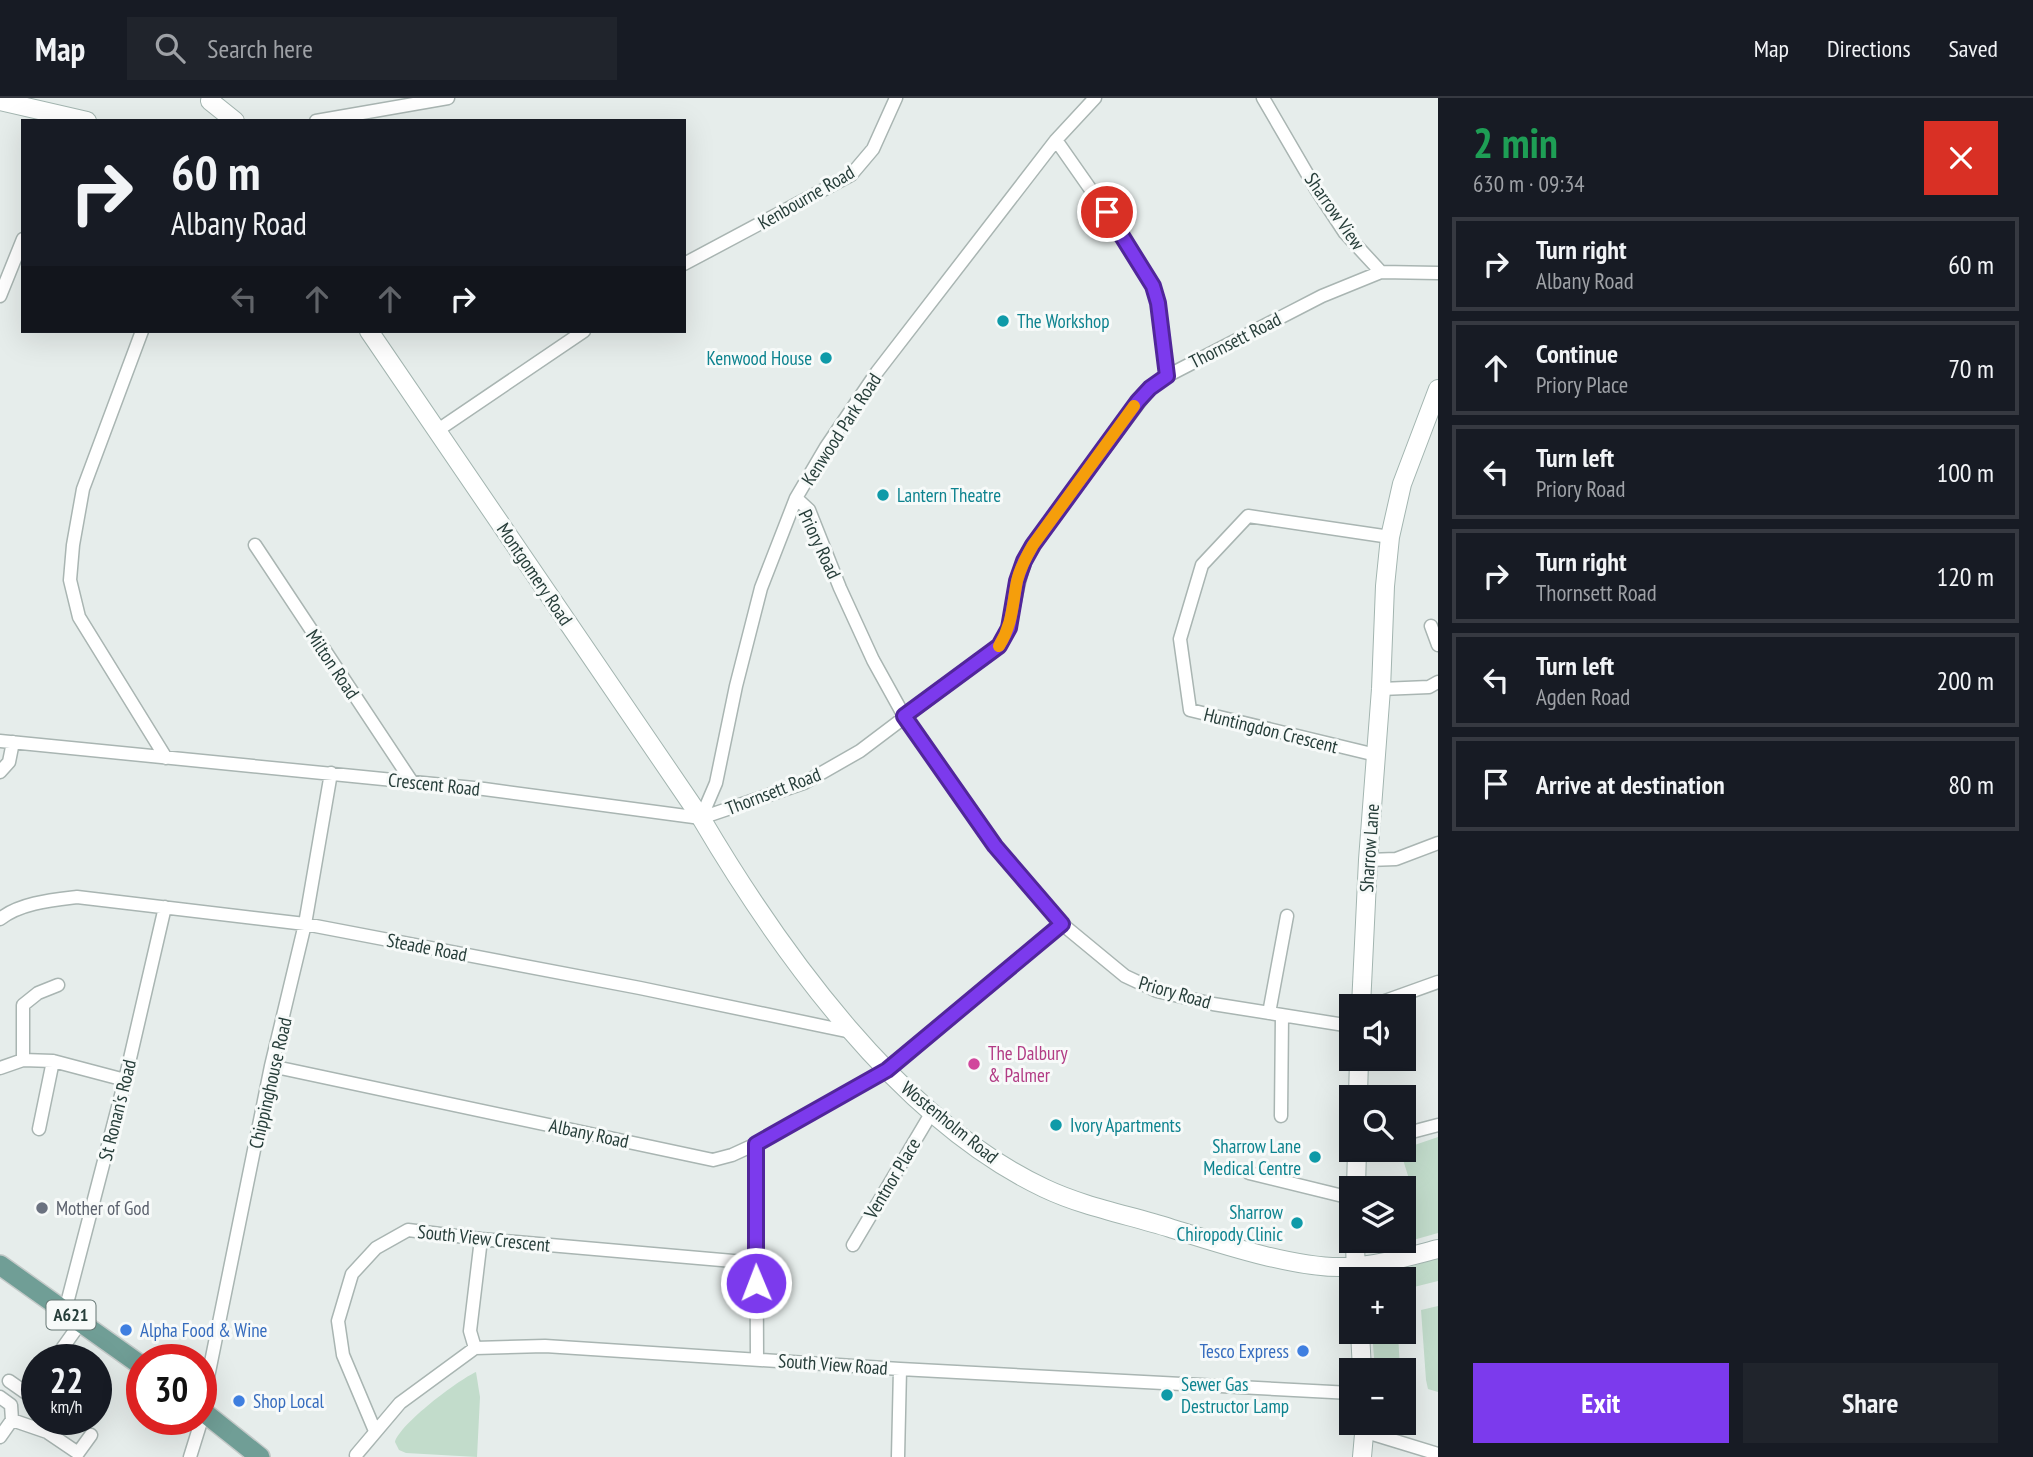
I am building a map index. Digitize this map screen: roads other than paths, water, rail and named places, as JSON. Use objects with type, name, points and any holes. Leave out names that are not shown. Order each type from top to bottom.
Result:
[{"type":"main road","name":"A621","points":[[0,1265],[126,1355]]},
{"type":"main road","points":[[217,1422],[260,1457]]},
{"type":"street","points":[[327,119],[448,98]]},
{"type":"street","name":"Kenbourne Road","points":[[686,263],[851,175],[873,149],[896,98]]},
{"type":"street","name":"Kenwood Park Road","points":[[701,818],[716,783],[736,686],[761,588],[796,498],[826,447],[877,372],[1056,140],[1095,98]]},
{"type":"street","name":"Sharrow View","points":[[1263,98],[1345,233],[1381,272]]},
{"type":"street","points":[[209,99],[217,119]]},
{"type":"street","points":[[209,99],[233,119]]},
{"type":"street","points":[[0,101],[78,119]]},
{"type":"street","points":[[1056,140],[1119,230],[1153,286],[1158,303],[1167,376]]},
{"type":"street","points":[[0,296],[6,262],[21,242]]},
{"type":"street","points":[[1381,272],[1438,273]]},
{"type":"street","name":"Thornsett Road","points":[[701,818],[804,783],[860,751],[999,646],[1009,628],[1017,581],[1033,545],[1150,388],[1167,376],[1322,296],[1381,272]]},
{"type":"street","points":[[141,333],[83,489],[70,580],[79,617],[166,758]]},
{"type":"street","name":"Montgomery Road","points":[[370,333],[701,818]]},
{"type":"street","points":[[438,430],[581,333]]},
{"type":"street","name":"Sharrow Lane","points":[[1361,994],[1367,860],[1390,537],[1402,484],[1438,389]]},
{"type":"street","name":"Priory Road","points":[[796,498],[809,510],[873,660],[904,716],[995,846],[1062,924],[1125,976],[1140,985],[1213,1004],[1339,1024]]},
{"type":"street","name":"Huntingdon Crescent","points":[[1376,755],[1190,710],[1180,639],[1202,565],[1248,516],[1390,537]]},
{"type":"street","name":"Milton Road","points":[[255,545],[412,782]]},
{"type":"street","points":[[1431,626],[1438,645]]},
{"type":"street","points":[[1381,689],[1429,687],[1438,682]]},
{"type":"street","points":[[0,772],[9,762],[6,741]]},
{"type":"street","name":"Crescent Road","points":[[6,741],[484,789],[701,818]]},
{"type":"street","name":"Chippinghouse Road","points":[[215,1344],[271,1066],[305,924],[331,773]]},
{"type":"street","name":"Wostenholm Road","points":[[701,818],[741,886],[790,956],[853,1032],[887,1070],[932,1112],[994,1160],[1062,1196],[1207,1240],[1339,1270]]},
{"type":"street","points":[[1367,860],[1396,859],[1438,843]]},
{"type":"street","name":"Steade Road","points":[[2,915],[47,901],[77,897],[305,924],[853,1032]]},
{"type":"street","name":"St Ronan's Road","points":[[73,1317],[165,907]]},
{"type":"street","points":[[1281,1116],[1275,1014],[1287,916]]},
{"type":"street","name":"Albany Road","points":[[271,1066],[713,1160],[756,1144],[887,1070],[1062,924]]},
{"type":"street","points":[[1404,994],[1438,982]]},
{"type":"street","points":[[23,1060],[23,1005],[38,993],[58,985]]},
{"type":"street","points":[[0,1068],[23,1060],[53,1061],[125,1080]]},
{"type":"street","points":[[39,1129],[53,1061]]},
{"type":"street","name":"Ventnor Place","points":[[853,1245],[932,1112]]},
{"type":"street","points":[[1416,1131],[1438,1125]]},
{"type":"street","points":[[756,1144],[757,1359]]},
{"type":"street","points":[[1249,1173],[1339,1195]]},
{"type":"street","name":"South View Crescent","points":[[374,1431],[343,1354],[338,1321],[352,1274],[376,1248],[408,1230],[756,1263]]},
{"type":"street","points":[[355,1456],[400,1403],[475,1348],[470,1331],[481,1239]]},
{"type":"street","name":"Wostenholm Road","points":[[1373,1267],[1438,1249]]},
{"type":"street","points":[[61,1344],[73,1317]]},
{"type":"street","name":"South View Road","points":[[475,1348],[545,1346],[900,1369],[1339,1392]]},
{"type":"street","points":[[898,1457],[900,1369]]},
{"type":"street","points":[[9,1381],[21,1389]]},
{"type":"street","points":[[0,1397],[11,1405],[12,1420],[0,1437]]},
{"type":"street","points":[[12,1420],[47,1432],[76,1455],[90,1435]]},
{"type":"street","points":[[190,1457],[196,1435]]},
{"type":"street","points":[[1362,1457],[1364,1435]]},
{"type":"street","points":[[1385,1435],[1438,1454]]},
{"type":"street","points":[[355,1456],[371,1457]]},
{"type":"place","name":"The Workshop","points":[[1003,321]]},
{"type":"place","name":"Kenwood House","points":[[826,358]]},
{"type":"place","name":"Lantern Theatre","points":[[883,495]]},
{"type":"place","name":"The Dalbury & Palmer","points":[[974,1064]]},
{"type":"place","name":"Ivory Apartments","points":[[1056,1125]]},
{"type":"place","name":"Sharrow Lane Medical Centre","points":[[1315,1157]]},
{"type":"place","name":"Mother of God","points":[[42,1208]]},
{"type":"place","name":"Sharrow Chiropody Clinic","points":[[1297,1223]]},
{"type":"place","name":"Alpha Food & Wine","points":[[126,1330]]},
{"type":"place","name":"Tesco Express","points":[[1303,1351]]},
{"type":"place","name":"Sewer Gas Destructor Lamp","points":[[1167,1395]]},
{"type":"place","name":"Shop Local","points":[[239,1401]]}]
